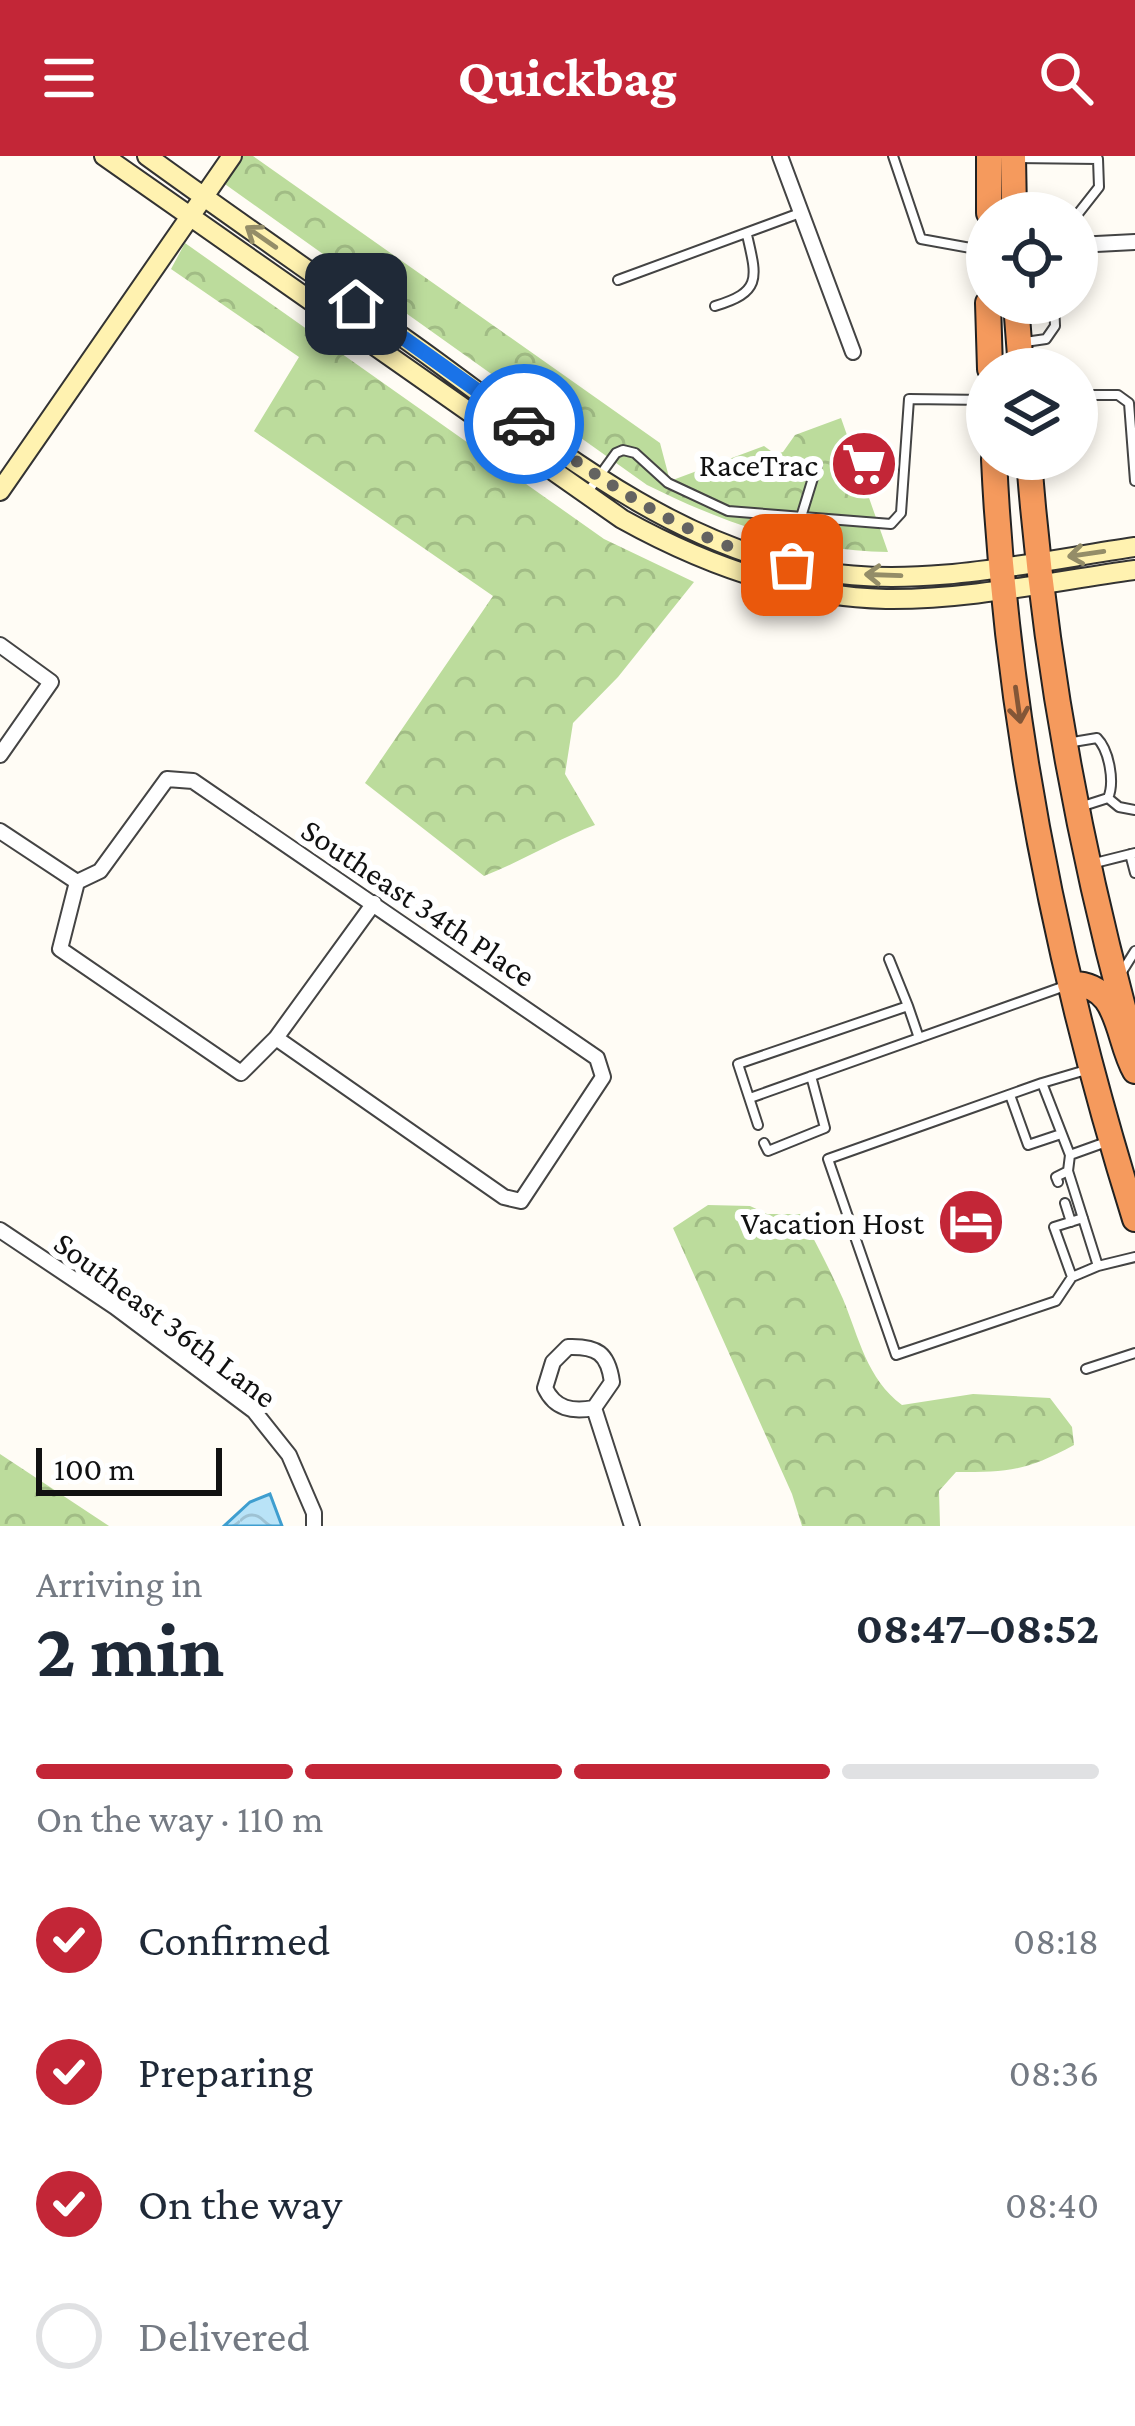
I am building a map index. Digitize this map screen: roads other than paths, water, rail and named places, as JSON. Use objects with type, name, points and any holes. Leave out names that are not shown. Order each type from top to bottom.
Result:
[{"type":"highway","points":[[994,192],[1005,157]]},
{"type":"highway","points":[[1005,157],[1011,192]]},
{"type":"highway","points":[[1017,324],[1019,348]]},
{"type":"highway","points":[[995,480],[1001,578],[1037,828],[1091,1069],[1135,1219]]},
{"type":"highway","points":[[1031,480],[1038,572],[1066,744],[1089,865],[1135,1052]]},
{"type":"highway","points":[[1070,985],[1095,988],[1106,997],[1135,1071]]},
{"type":"main road","points":[[104,156],[586,495],[683,553],[788,586],[885,599],[1038,572],[1135,548]]},
{"type":"main road","points":[[146,156],[599,477],[682,526],[766,560],[822,572],[1001,578]]},
{"type":"main road","points":[[0,491],[232,156]]},
{"type":"main road","points":[[1038,572],[1135,570]]},
{"type":"street","points":[[780,156],[853,352]]},
{"type":"street","points":[[1098,244],[1135,242]]},
{"type":"street","points":[[0,645],[51,682],[0,755]]},
{"type":"street","name":"Southeast 34th Place","points":[[76,881],[100,871],[167,779],[193,781],[597,1058],[603,1077],[521,1201],[504,1197],[275,1038]]},
{"type":"street","points":[[0,831],[76,881],[60,949],[243,1072],[275,1038],[374,903]]},
{"type":"street","name":"Southeast 36th Lane","points":[[0,1230],[115,1307],[254,1411],[289,1455],[314,1513],[314,1526]]},
{"type":"street","points":[[568,1347],[586,1347],[604,1354],[609,1362],[612,1382],[594,1408],[576,1412],[563,1408],[544,1388],[553,1362],[568,1347]]},
{"type":"street","points":[[594,1408],[632,1526]]},
{"type":"lane","points":[[893,156],[920,239],[966,247]]},
{"type":"lane","points":[[1005,157],[1098,159],[1095,192]]},
{"type":"lane","points":[[618,280],[800,213]]},
{"type":"lane","points":[[715,306],[740,298],[751,288],[755,272],[747,235]]},
{"type":"lane","points":[[1018,343],[1046,339],[1055,324]]},
{"type":"lane","points":[[1098,394],[1118,395],[1129,403],[1135,481]]},
{"type":"lane","points":[[586,495],[623,450],[635,453],[687,494],[728,511],[891,524],[902,513],[909,399],[966,400]]},
{"type":"lane","points":[[792,565],[799,517],[817,465]]},
{"type":"lane","points":[[1066,744],[1097,738],[1104,745],[1112,788],[1108,798],[1078,808]]},
{"type":"lane","points":[[1108,798],[1119,807],[1135,810]]},
{"type":"lane","points":[[1089,865],[1132,854],[1135,873]]},
{"type":"lane","points":[[1117,982],[1135,951]]},
{"type":"lane","points":[[889,959],[919,1038]]},
{"type":"lane","points":[[750,1098],[1070,985]]},
{"type":"lane","points":[[758,1125],[738,1064],[908,1006]]},
{"type":"lane","points":[[1091,1069],[828,1159],[896,1355],[1056,1300],[1072,1277],[1135,1257]]},
{"type":"lane","points":[[766,1147],[825,1128],[811,1076]]},
{"type":"lane","points":[[1042,1083],[1070,1155],[1068,1171],[1098,1267]]},
{"type":"lane","points":[[1010,1095],[1028,1145],[1061,1134]]},
{"type":"lane","points":[[1070,1155],[1110,1141]]},
{"type":"lane","points":[[1058,1182],[1056,1177],[1068,1171]]},
{"type":"lane","points":[[1065,1203],[1071,1222]]},
{"type":"lane","points":[[1072,1277],[1054,1227],[1083,1218]]},
{"type":"lane","points":[[1086,1369],[1135,1353]]},
{"type":"water","points":[[270,1494],[282,1526],[224,1526],[250,1502]]},
{"type":"place","name":"RaceTrac","points":[[864,464]]},
{"type":"place","name":"Vacation Host","points":[[971,1222]]}]
